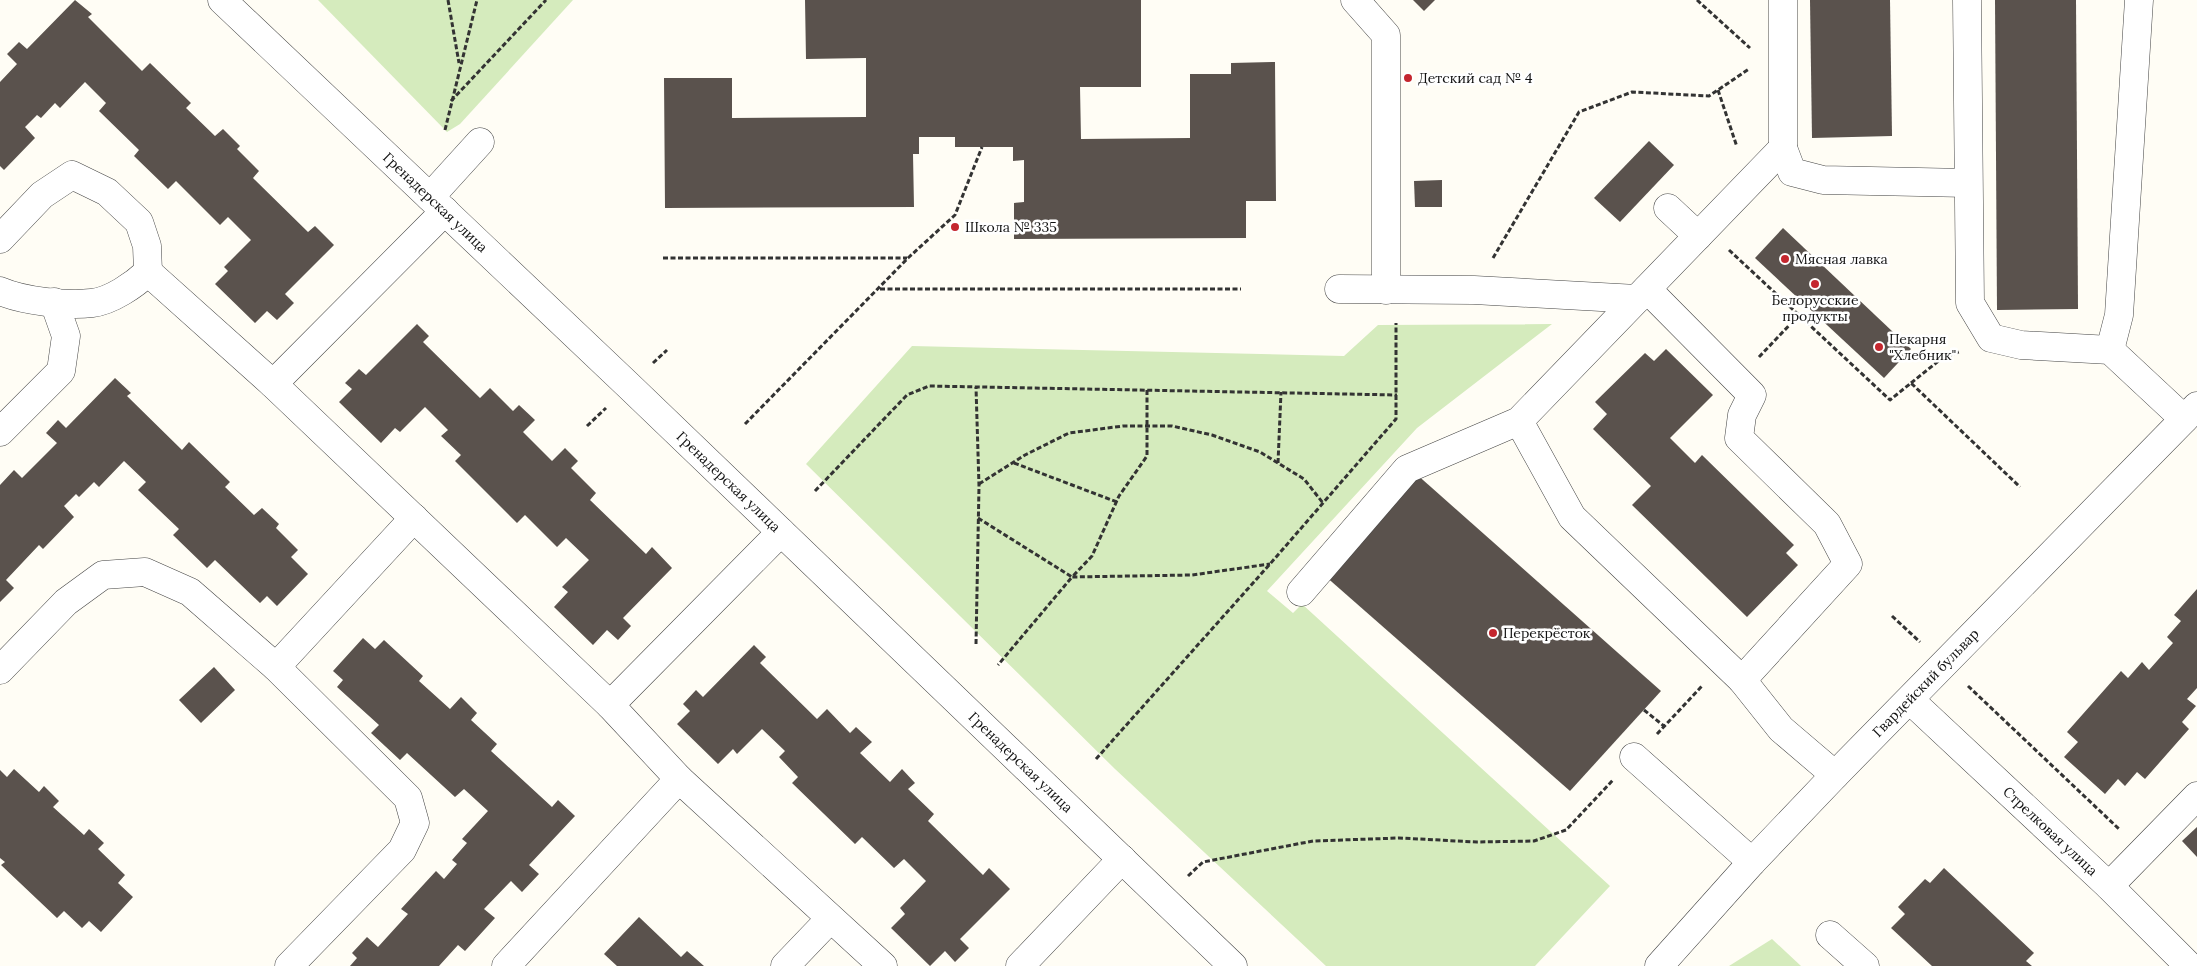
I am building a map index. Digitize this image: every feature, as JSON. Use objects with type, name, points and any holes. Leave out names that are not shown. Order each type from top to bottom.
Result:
[{"type":"street","name":"Гренадерская улица","points":[[222,0],[781,532],[1233,966]]},
{"type":"street","points":[[1355,0],[1386,35],[1391,290]]},
{"type":"street","points":[[1783,0],[1773,61],[1783,148],[1792,172],[1823,180],[1967,183]]},
{"type":"street","points":[[1967,0],[1967,183],[1970,303],[1991,338],[2021,345],[2110,350],[2191,412]]},
{"type":"street","points":[[2110,350],[2119,315],[2140,0]]},
{"type":"street","points":[[273,384],[437,204],[480,142]]},
{"type":"street","points":[[1301,592],[1407,468],[1519,421],[1783,148]]},
{"type":"street","points":[[0,239],[42,195],[72,176],[107,192],[138,222],[147,246],[148,272],[273,384],[610,704],[679,779],[882,966]]},
{"type":"street","points":[[1668,208],[1702,232]]},
{"type":"street","points":[[0,292],[10,296],[54,302],[93,303],[130,288],[148,272]]},
{"type":"street","points":[[1339,289],[1642,294],[1738,379],[1752,395],[1742,415],[1739,438],[1827,524],[1848,564],[1742,680]]},
{"type":"street","points":[[0,432],[61,371],[66,336],[54,302]]},
{"type":"street","name":"Гвардейский бульвар","points":[[1658,966],[1752,862],[1835,775],[2191,412]]},
{"type":"street","points":[[1519,421],[1572,517],[1742,680],[1781,729],[1835,775]]},
{"type":"street","points":[[276,667],[414,518]]},
{"type":"street","points":[[610,704],[781,532]]},
{"type":"street","points":[[0,670],[66,602],[103,575],[145,572],[190,592],[276,667],[408,798],[415,823],[402,850],[289,966]]},
{"type":"street","name":"Стрелковая улица","points":[[1910,700],[2109,886],[2189,966]]},
{"type":"street","points":[[1634,757],[1752,862]]},
{"type":"street","points":[[506,966],[679,779]]},
{"type":"street","points":[[2109,886],[2197,796]]},
{"type":"street","points":[[1020,966],[1122,860]]},
{"type":"street","points":[[785,966],[830,919]]},
{"type":"street","points":[[1830,934],[1865,966]]},
{"type":"path","points":[[448,0],[460,66]]},
{"type":"path","points":[[444,136],[450,102],[477,0]]},
{"type":"path","points":[[450,102],[546,0]]},
{"type":"path","points":[[1474,290],[1579,112],[1632,92],[1709,96],[1773,61],[1697,0]]},
{"type":"path","points":[[1718,90],[1749,183]]},
{"type":"path","points":[[745,424],[880,289],[908,258],[955,215],[982,147]]},
{"type":"path","points":[[1702,232],[1800,315],[1890,400],[1941,359],[1991,338]]},
{"type":"path","points":[[663,258],[908,258]]},
{"type":"path","points":[[880,289],[1241,289]]},
{"type":"path","points":[[1096,759],[1396,419],[1397,395],[1391,290]]},
{"type":"path","points":[[1738,379],[1800,315]]},
{"type":"path","points":[[648,368],[667,350]]},
{"type":"path","points":[[1911,383],[2020,486]]},
{"type":"path","points":[[815,491],[907,395],[929,386],[1397,395]]},
{"type":"path","points":[[976,387],[979,484],[976,644]]},
{"type":"path","points":[[998,666],[1072,577],[1092,556],[1117,502],[1147,456],[1147,390]]},
{"type":"path","points":[[1278,463],[1281,392]]},
{"type":"path","points":[[587,426],[612,402]]},
{"type":"path","points":[[979,484],[1014,462],[1069,433],[1123,426],[1172,426],[1212,436],[1260,452],[1304,479],[1323,503]]},
{"type":"path","points":[[1014,462],[1117,502]]},
{"type":"path","points":[[978,518],[1072,577],[1192,575],[1270,564]]},
{"type":"path","points":[[1892,616],[1924,646]]},
{"type":"path","points":[[1968,686],[2124,834]]},
{"type":"path","points":[[1644,710],[1664,726]]},
{"type":"path","points":[[1161,897],[1176,888],[1203,862],[1313,841],[1399,838],[1478,842],[1534,842],[1566,830]]},
{"type":"green space","points":[[318,0],[573,0],[460,124],[447,132]]},
{"type":"green space","points":[[1552,324],[1417,428],[1267,591],[1293,613],[1302,604],[1610,886],[1535,966],[1326,966],[1115,769],[806,464],[912,346],[1344,356],[1378,325]]},
{"type":"green space","points":[[1772,939],[1801,966],[1729,966]]},
{"type":"building","points":[[75,0],[92,14],[88,17],[142,71],[150,63],[191,103],[186,108],[215,136],[223,129],[240,146],[237,149],[259,171],[253,178],[308,232],[315,226],[334,245],[285,294],[294,303],[277,320],[267,311],[255,323],[215,284],[228,271],[224,267],[251,240],[228,217],[220,225],[176,181],[168,189],[134,156],[139,150],[99,111],[106,103],[85,82],[60,108],[55,103],[41,118],[37,115],[25,127],[35,138],[4,170],[0,166],[0,82],[17,64],[7,54],[19,42],[27,49]]},
{"type":"building","points":[[805,0],[1141,0],[1141,87],[1080,87],[1081,139],[1190,138],[1190,74],[1231,74],[1231,63],[1275,62],[1276,201],[1246,201],[1246,238],[1014,239],[1014,203],[1024,202],[1024,160],[1013,161],[1013,147],[955,147],[955,137],[919,137],[919,154],[913,154],[914,207],[665,208],[664,78],[732,78],[732,118],[866,117],[866,58],[806,59]]},
{"type":"building","points":[[1413,0],[1435,0],[1424,11]]},
{"type":"building","points":[[1810,0],[1890,0],[1892,136],[1812,138]]},
{"type":"building","points":[[1995,0],[2076,0],[2078,309],[1997,310]]},
{"type":"building","points":[[1649,141],[1674,165],[1620,222],[1594,198]]},
{"type":"building","points":[[1442,180],[1442,207],[1415,207],[1414,181]]},
{"type":"building","points":[[1783,228],[1911,349],[1884,378],[1755,258]]},
{"type":"building","points":[[417,324],[429,336],[423,342],[480,398],[490,388],[513,411],[519,405],[535,420],[523,432],[552,461],[565,448],[578,461],[571,468],[596,493],[590,500],[646,554],[652,547],[672,568],[623,618],[631,626],[618,640],[607,630],[593,645],[554,607],[568,592],[562,587],[589,560],[566,538],[557,547],[525,515],[517,523],[455,461],[461,455],[441,436],[448,430],[425,407],[400,432],[395,428],[381,443],[339,402],[352,389],[345,383],[359,369],[366,375]]},
{"type":"building","points":[[1666,349],[1713,395],[1670,438],[1695,463],[1702,455],[1794,545],[1786,553],[1798,565],[1747,617],[1632,505],[1651,486],[1593,429],[1607,414],[1595,402],[1645,353],[1654,361]]},
{"type":"building","points":[[115,378],[131,393],[127,396],[182,450],[189,442],[230,482],[225,487],[254,515],[262,508],[279,524],[276,528],[298,550],[291,557],[308,574],[277,606],[267,596],[260,603],[215,560],[207,568],[173,535],[179,529],[138,490],[146,482],[124,461],[99,487],[94,482],[79,497],[76,494],[64,506],[74,517],[43,549],[39,545],[6,580],[14,588],[0,602],[0,485],[14,470],[22,478],[57,443],[46,433],[58,420],[66,428]]},
{"type":"building","name":"Перекрёсток","points":[[1414,472],[1661,691],[1570,791],[1324,575]]},
{"type":"building","points":[[2197,589],[2197,688],[2187,699],[2196,706],[2182,722],[2189,729],[2145,779],[2137,772],[2125,786],[2118,779],[2105,794],[2064,757],[2078,742],[2067,732],[2121,671],[2128,678],[2142,662],[2149,670],[2173,643],[2167,637],[2181,621],[2174,615]]},
{"type":"building","points":[[363,638],[375,649],[384,640],[423,676],[419,681],[450,709],[461,697],[477,713],[471,720],[497,744],[491,751],[552,807],[558,800],[575,816],[529,865],[539,874],[522,892],[511,881],[484,909],[495,918],[465,951],[458,945],[439,966],[350,966],[357,958],[352,953],[367,937],[378,947],[408,914],[401,909],[436,871],[444,879],[457,864],[452,860],[467,843],[462,839],[488,811],[464,789],[455,797],[407,753],[400,760],[371,733],[379,725],[337,687],[343,680],[333,671]]},
{"type":"building","points":[[754,645],[766,657],[760,663],[817,719],[827,709],[850,733],[856,727],[872,742],[860,753],[890,782],[902,769],[915,783],[908,789],[934,814],[928,821],[983,875],[989,868],[1010,889],[960,939],[969,948],[955,962],[945,951],[930,966],[891,928],[905,914],[900,908],[926,881],[904,859],[894,868],[862,837],[855,844],[792,783],[798,777],[779,757],[785,751],[762,729],[737,754],[733,749],[718,764],[677,724],[690,711],[683,704],[696,690],[703,697]]},
{"type":"building","points":[[214,667],[235,690],[201,723],[179,700]]},
{"type":"building","points":[[14,769],[39,792],[44,786],[59,801],[53,807],[84,835],[89,829],[104,843],[98,849],[125,875],[118,883],[133,897],[101,932],[89,921],[82,928],[64,911],[57,918],[1,865],[5,862],[0,858],[0,770],[7,777]]},
{"type":"building","points":[[2197,827],[2197,857],[2182,841]]},
{"type":"building","points":[[1944,868],[2034,953],[2026,961],[2032,966],[1932,966],[1891,928],[1905,914],[1898,907],[1925,879],[1930,883]]},
{"type":"building","points":[[639,917],[681,957],[687,951],[704,966],[617,966],[604,954]]},
{"type":"place","name":"Детский сад № 4","points":[[1408,78]]},
{"type":"place","name":"Школа № 335","points":[[955,227]]},
{"type":"place","name":"Мясная лавка","points":[[1785,259]]},
{"type":"place","name":"Белорусские продукты","points":[[1815,284]]},
{"type":"place","name":"Пекарня \"Хлебник\"","points":[[1879,347]]},
{"type":"place","name":"Перекрёсток","points":[[1493,633]]}]
